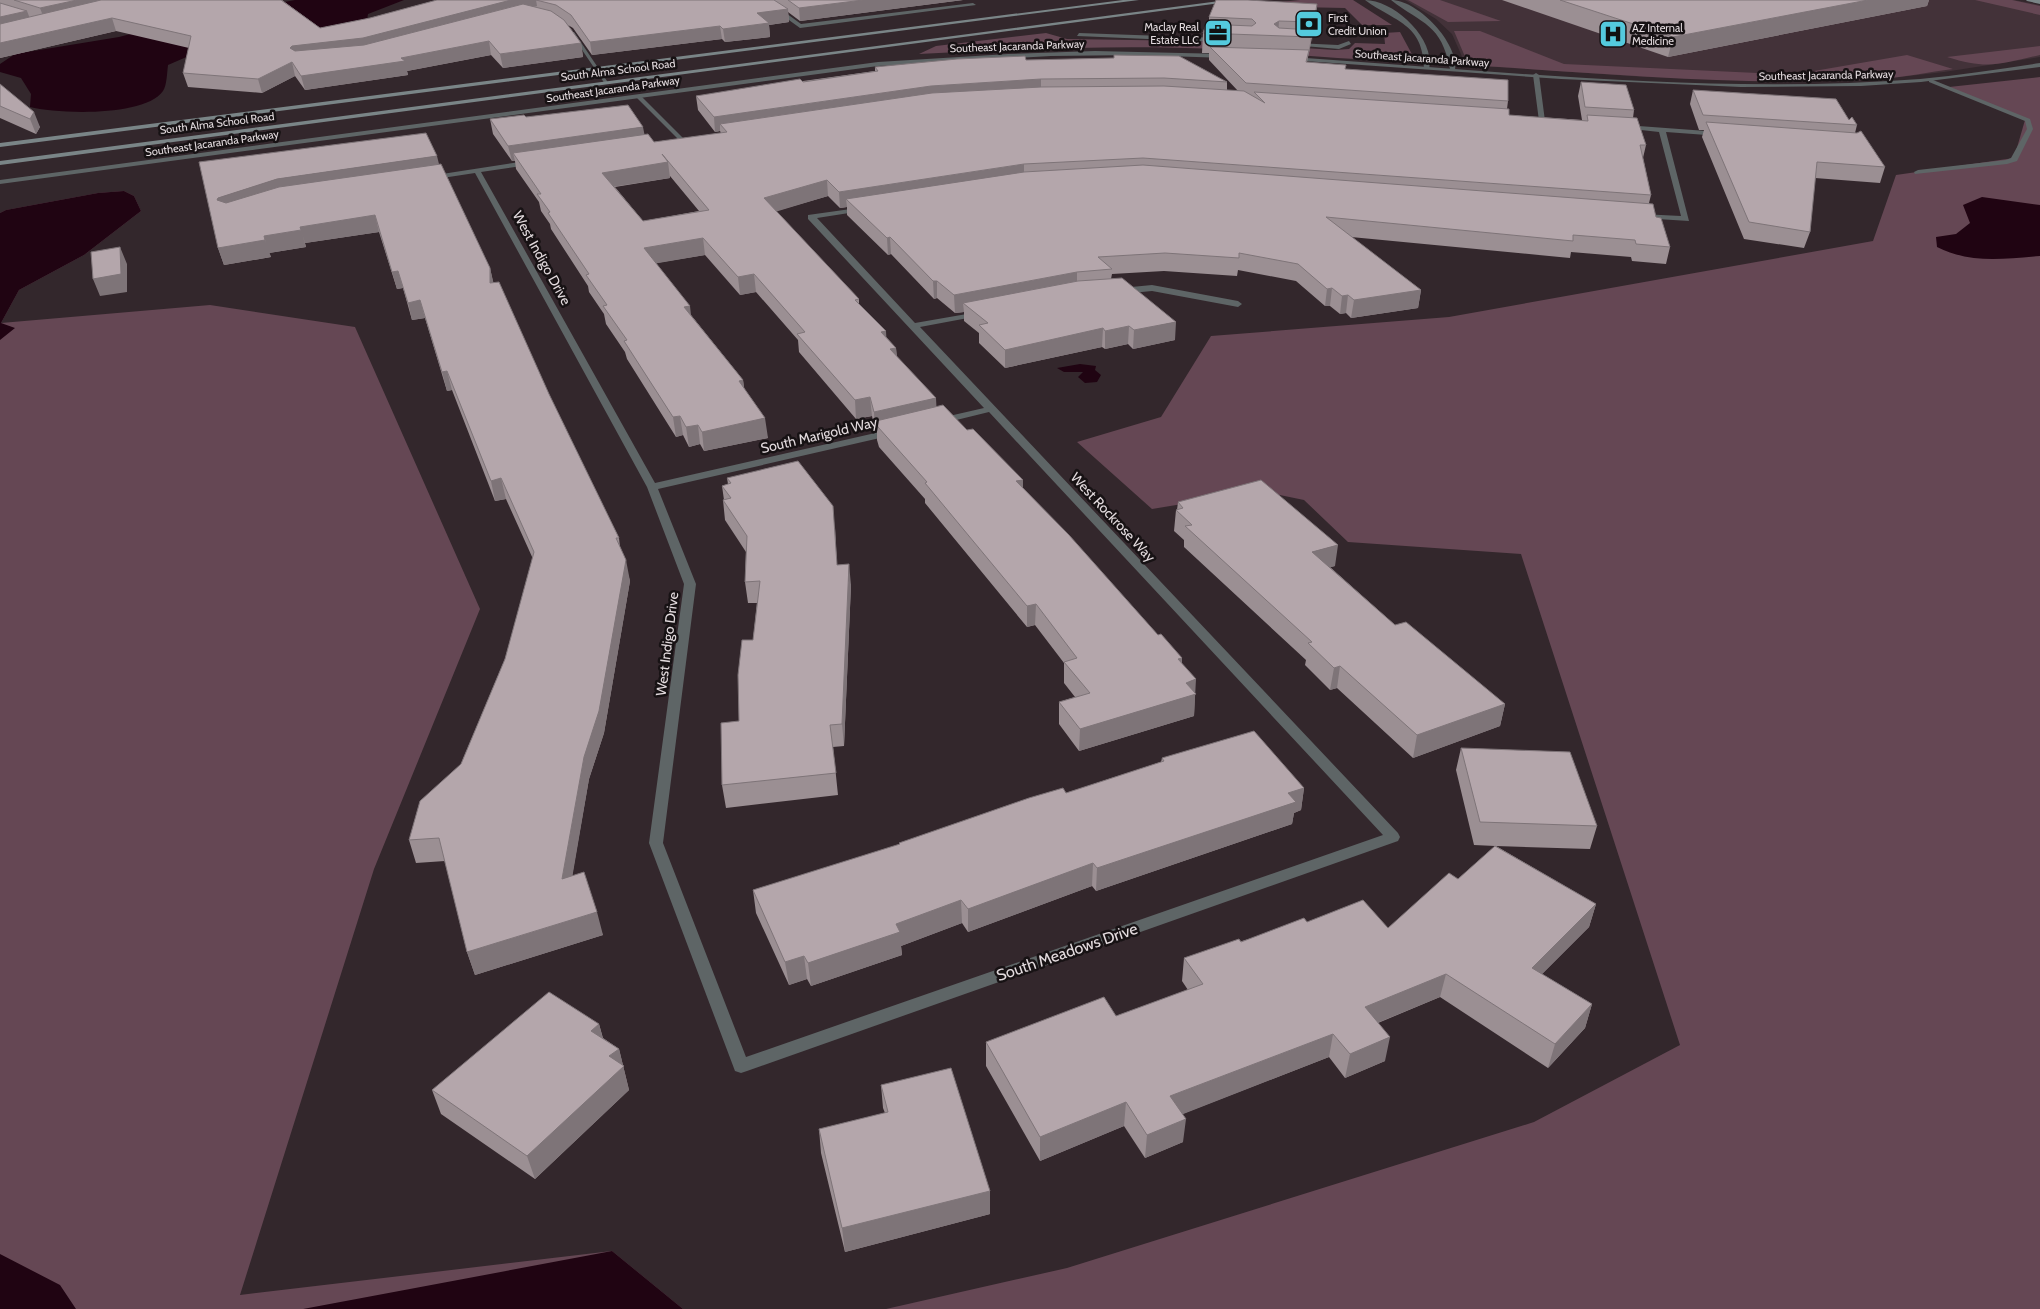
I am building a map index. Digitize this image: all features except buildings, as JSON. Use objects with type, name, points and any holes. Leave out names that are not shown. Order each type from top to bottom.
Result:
[{"type":"main road","name":"South Alma School Road","points":[[0,145],[1136,0]]},
{"type":"main road","name":"South Alma School Road","points":[[0,163],[1240,0]]},
{"type":"main road","points":[[2029,0],[2040,2]]},
{"type":"street","points":[[764,0],[800,26],[973,5],[966,0]]},
{"type":"street","points":[[1368,0],[1396,15],[1420,35],[1427,48],[1427,68]]},
{"type":"street","points":[[1394,0],[1436,27],[1450,51],[1453,69]]},
{"type":"street","points":[[563,26],[570,31],[607,83]]},
{"type":"street","points":[[1079,35],[1223,41]]},
{"type":"street","points":[[1286,45],[1339,47],[1349,43]]},
{"type":"street","name":"Southeast Jacaranda Parkway","points":[[0,182],[851,67],[982,55],[1120,53],[1236,56]]},
{"type":"street","name":"Southeast Jacaranda Parkway","points":[[1283,59],[1660,83],[1760,86],[1862,85],[1931,81],[2040,65]]},
{"type":"street","points":[[1536,75],[1542,121]]},
{"type":"street","points":[[1918,172],[2007,162],[2014,159],[2030,129],[2028,120],[1931,81]]},
{"type":"street","points":[[638,96],[682,140]]},
{"type":"street","points":[[1533,120],[1552,122]]},
{"type":"street","points":[[1612,126],[1728,135]]},
{"type":"street","points":[[1636,215],[1686,219],[1662,130]]},
{"type":"street","points":[[673,141],[691,138]]},
{"type":"street","points":[[419,179],[540,161]]},
{"type":"street","name":"West Indigo Drive","points":[[477,171],[652,487],[690,584],[656,843],[741,1066]]},
{"type":"street","name":"West Rockrose Way","points":[[869,208],[811,217],[1393,837]]},
{"type":"street","points":[[1114,291],[1152,288],[1238,304]]},
{"type":"street","points":[[912,326],[993,311]]},
{"type":"street","points":[[925,424],[991,409]]},
{"type":"street","name":"South Marigold Way","points":[[652,487],[906,429]]},
{"type":"street","name":"South Meadows Drive","points":[[741,1066],[1393,837]]},
{"type":"shaded area","points":[[295,0],[404,0],[368,14],[366,25],[214,45],[168,65],[163,91],[153,99],[139,105],[120,109],[80,112],[30,107],[31,94],[21,78],[0,72],[0,64],[15,54],[119,37],[177,22]]},
{"type":"shaded area","points":[[1300,0],[1353,0],[1392,25],[1362,25],[1345,8],[1240,6]]},
{"type":"shaded area","points":[[1405,0],[2014,0],[2040,5],[2040,57],[1944,72],[1882,79],[1816,81],[1646,77],[1482,66],[1464,61],[1452,34],[1436,19]]},
{"type":"shaded area","points":[[1408,0],[1440,0],[1501,21],[1448,22]]},
{"type":"shaded area","points":[[1975,0],[2012,0],[2040,6],[2040,15]]},
{"type":"shaded area","points":[[1454,31],[1480,31],[1564,64],[1779,74],[1814,71],[1907,55],[1953,69],[1881,79],[1732,81],[1482,66],[1466,59]]},
{"type":"shaded area","points":[[1400,32],[1414,58],[1365,59],[1242,50],[1143,47],[919,54],[936,46],[1046,33],[1067,39],[1197,41],[1335,50],[1349,49],[1355,43],[1385,44],[1384,33]]},
{"type":"shaded area","points":[[2040,46],[2040,55],[1994,64],[1973,63],[1947,57]]},
{"type":"shaded area","points":[[2040,77],[2040,1309],[886,1309],[1067,1268],[1534,1122],[1680,1045],[1521,554],[1348,542],[1304,500],[1261,491],[1152,509],[1077,442],[1161,417],[1211,336],[1449,317],[1873,241],[1896,175],[2014,158],[2025,120],[1949,87]]},
{"type":"shaded area","points":[[124,191],[134,196],[141,211],[84,255],[19,290],[1,323],[210,305],[355,327],[480,609],[374,869],[240,1295],[612,1251],[683,1309],[0,1309],[0,213],[6,210],[98,193]]},
{"type":"shaded area","points":[[124,191],[134,196],[141,211],[84,255],[19,290],[1,323],[15,328],[0,340],[0,213],[6,210],[98,193]]},
{"type":"shaded area","points":[[1982,197],[2040,205],[2040,256],[2000,259],[1975,258],[1937,247],[1936,237],[1956,234],[1970,223],[1963,205]]},
{"type":"shaded area","points":[[1080,364],[1096,366],[1095,370],[1101,375],[1097,382],[1085,383],[1078,377],[1083,372],[1064,372],[1057,368]]},
{"type":"shaded area","points":[[612,1251],[683,1309],[303,1309]]},
{"type":"shaded area","points":[[0,1254],[60,1285],[76,1309],[0,1309]]},
{"type":"place","name":"First Credit Union","points":[[1309,24]]},
{"type":"place","name":"Maclay Real Estate LLC","points":[[1218,33]]},
{"type":"place","name":"AZ Internal Medicine","points":[[1613,34]]}]
